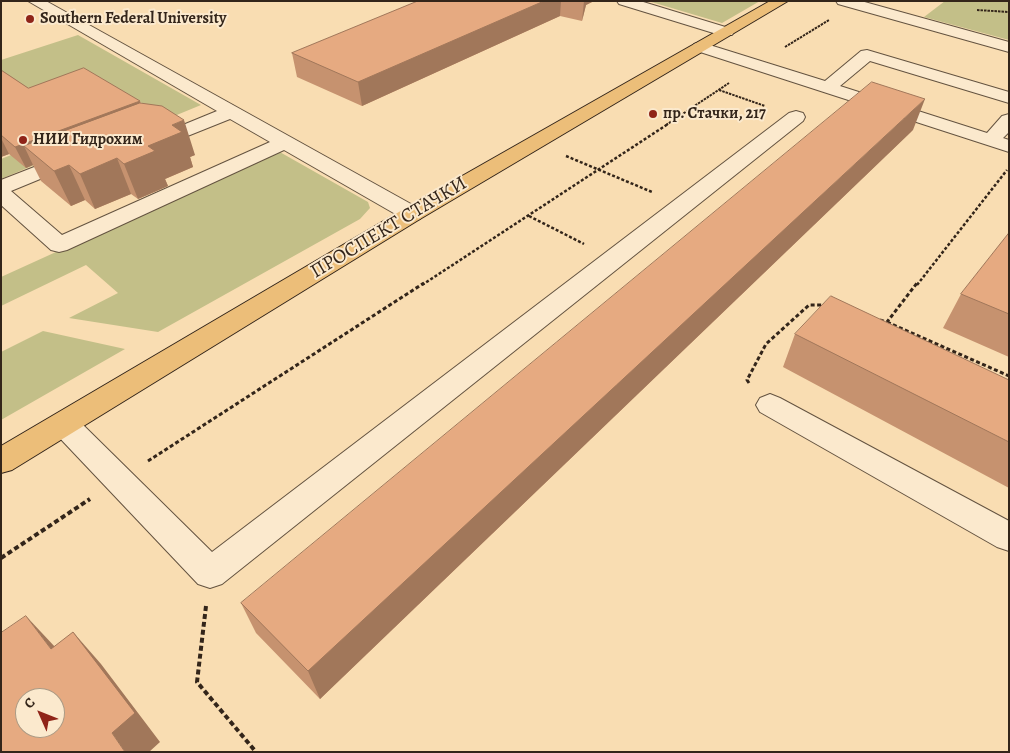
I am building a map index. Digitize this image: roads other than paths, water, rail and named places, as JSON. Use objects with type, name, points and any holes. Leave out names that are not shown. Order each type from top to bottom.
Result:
[{"type":"main road","name":"ПРОСПЕКТ СТАЧКИ","points":[[1,461],[412,214],[781,1]]},
{"type":"lane","points":[[35,1],[412,214]]},
{"type":"lane","points":[[624,1],[726,32]]},
{"type":"lane","points":[[849,3],[1009,47]]},
{"type":"lane","points":[[700,47],[1000,143],[1009,120]]},
{"type":"lane","points":[[828,88],[867,55],[1009,98]]},
{"type":"lane","points":[[131,136],[150,129],[180,133],[231,112]]},
{"type":"lane","points":[[64,424],[210,573],[796,117]]},
{"type":"lane","points":[[1,193],[59,245],[285,142]]},
{"type":"lane","points":[[1,187],[85,154]]},
{"type":"lane","points":[[770,405],[1009,537]]},
{"type":"place","name":"Southern Federal University","points":[[30,19]]},
{"type":"place","name":"пр. Стачки, 217","points":[[653,114]]},
{"type":"place","name":"НИИ Гидрохим","points":[[23,140]]}]
